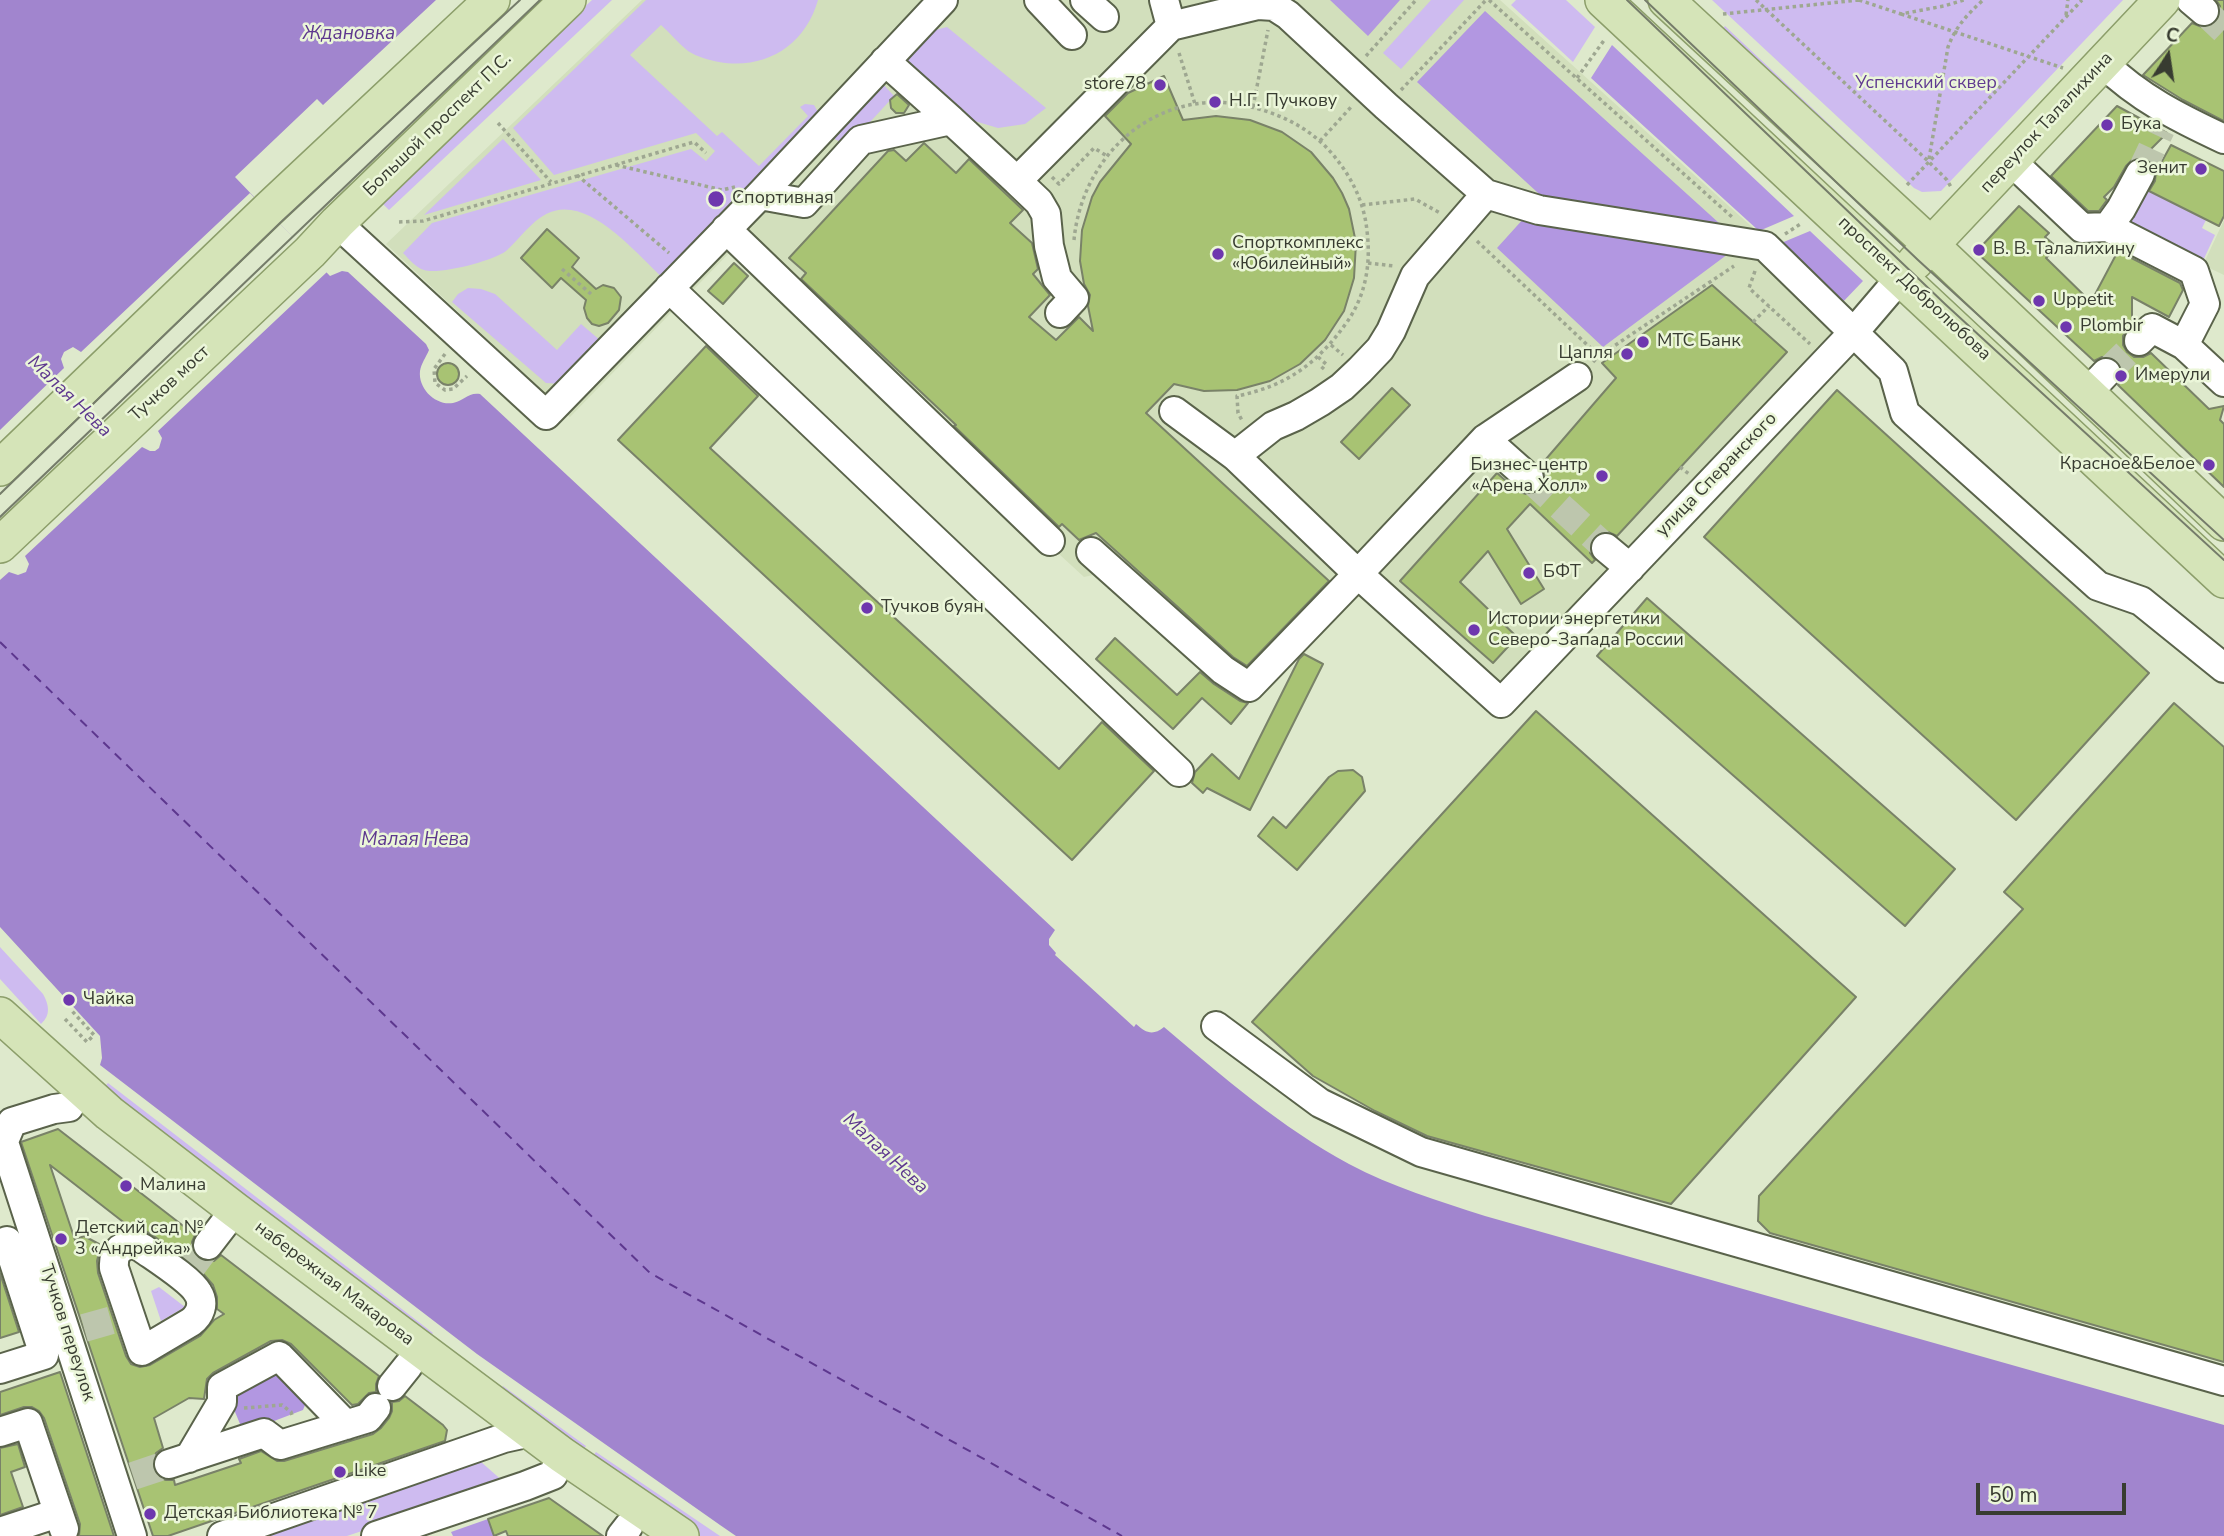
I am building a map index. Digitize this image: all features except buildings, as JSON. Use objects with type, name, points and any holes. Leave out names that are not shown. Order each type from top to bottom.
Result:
[{"type":"main road","points":[[0,468],[492,0]]},
{"type":"main road","name":"Большой проспект П.С.","points":[[310,252],[568,0]]},
{"type":"main road","points":[[1666,0],[1931,245],[2097,383],[2221,514]]},
{"type":"main road","name":"переулок Талалихина","points":[[1931,245],[2162,0]]},
{"type":"main road","name":"проспект Добролюбова","points":[[1606,15],[1901,277],[2224,580]]},
{"type":"main road","name":"улица Сперанского","points":[[1901,277],[1931,245]]},
{"type":"main road","name":"Тучков мост","points":[[0,545],[310,252]]},
{"type":"main road","name":"набережная Макарова","points":[[0,1015],[109,1113],[222,1227],[392,1387],[518,1435]]},
{"type":"main road","name":"набережная Макарова","points":[[0,1048],[69,1107],[222,1227],[558,1465],[630,1533]]},
{"type":"main road","name":"набережная Макарова","points":[[558,1465],[681,1536]]},
{"type":"street","points":[[337,223],[546,415],[726,229],[747,191],[885,61],[943,0]]},
{"type":"street","points":[[1040,0],[1072,35]]},
{"type":"street","points":[[1017,181],[1168,13],[1274,6],[1288,15],[1486,194],[1539,210],[1765,246],[1894,371],[1905,413],[2098,586],[2141,601],[2224,668]]},
{"type":"street","points":[[885,61],[1039,202],[1046,214],[1049,246],[1057,278],[1074,298],[1060,313]]},
{"type":"street","points":[[2103,63],[2165,121],[2223,136]]},
{"type":"street","points":[[747,191],[804,203],[861,140],[951,120]]},
{"type":"street","points":[[2010,160],[2082,228],[2108,227],[2194,271],[2205,304],[2184,345]]},
{"type":"street","points":[[2108,227],[2140,174]]},
{"type":"street","points":[[1235,456],[1272,426],[1296,416],[1342,387],[1360,370],[1380,349],[1391,331],[1415,276],[1486,194]]},
{"type":"street","points":[[726,229],[1051,541]]},
{"type":"street","name":"улица Сперанского","points":[[1358,574],[1501,703],[1854,332],[1901,277]]},
{"type":"street","points":[[678,279],[1180,772]]},
{"type":"street","points":[[2139,341],[2152,328],[2184,345],[2224,382]]},
{"type":"street","points":[[1091,552],[1223,670],[1248,687],[1485,439],[1577,377]]},
{"type":"street","points":[[1174,411],[1235,456],[1358,574]]},
{"type":"street","points":[[1485,439],[1529,478]]},
{"type":"street","points":[[1606,548],[1630,568]]},
{"type":"street","points":[[1216,1026],[1320,1103],[1421,1152],[2224,1381]]},
{"type":"street","points":[[2,1136],[12,1122],[69,1107]]},
{"type":"street","name":"Тучков переулок","points":[[2,1136],[34,1232],[76,1331],[124,1479],[132,1536]]},
{"type":"street","points":[[0,1369],[44,1355],[3,1242],[34,1232]]},
{"type":"street","points":[[134,1244],[142,1248],[185,1275],[201,1301],[201,1310],[197,1317],[142,1351],[126,1316],[114,1268],[117,1251],[125,1245],[134,1244]]},
{"type":"street","points":[[346,1425],[279,1356],[222,1387],[222,1402],[179,1461],[264,1433],[281,1445],[346,1425],[368,1418],[392,1387]]},
{"type":"street","points":[[0,1432],[28,1423],[61,1521],[0,1532]]},
{"type":"street","points":[[222,1536],[518,1435]]},
{"type":"street","points":[[376,1536],[408,1531],[525,1486],[558,1465]]},
{"type":"path","points":[[1350,72],[1416,0]]},
{"type":"path","points":[[1386,106],[1487,0],[1735,219]]},
{"type":"path","points":[[1756,0],[1928,161],[1952,189]]},
{"type":"path","points":[[1721,15],[1859,0],[2065,69]]},
{"type":"path","points":[[1901,14],[1964,0]]},
{"type":"path","points":[[1928,161],[1942,73],[1954,31],[1983,0]]},
{"type":"path","points":[[2066,16],[2068,0]]},
{"type":"path","points":[[1905,186],[2082,0]]},
{"type":"path","points":[[1576,78],[1606,15]]},
{"type":"path","points":[[1254,107],[1268,33]]},
{"type":"path","points":[[1184,69],[1195,104]]},
{"type":"path","points":[[1073,247],[1084,194],[1107,156],[1127,134],[1144,122],[1177,108],[1215,102],[1254,107],[1290,120],[1320,141],[1346,170],[1362,205],[1369,244],[1368,263],[1360,298],[1352,315],[1331,345],[1289,379],[1272,387],[1237,396],[1238,413]]},
{"type":"path","points":[[1320,141],[1350,109]]},
{"type":"path","points":[[498,123],[551,182]]},
{"type":"path","points":[[399,222],[423,220],[694,142],[706,153]]},
{"type":"path","points":[[1059,184],[1094,148],[1107,156]]},
{"type":"path","points":[[614,165],[722,190],[747,191]]},
{"type":"path","points":[[577,175],[678,279]]},
{"type":"path","points":[[1362,205],[1415,199],[1422,203]]},
{"type":"path","points":[[1460,225],[1600,356]]},
{"type":"path","points":[[1765,246],[1749,288],[1813,347]]},
{"type":"path","points":[[1577,377],[1600,356],[1765,246]]},
{"type":"path","points":[[1368,263],[1390,265]]},
{"type":"path","points":[[562,269],[591,294]]},
{"type":"path","points":[[1753,322],[1769,306]]},
{"type":"path","points":[[1331,345],[1342,354]]},
{"type":"path","points":[[447,352],[434,369],[433,376],[439,387],[445,390],[453,389],[470,374]]},
{"type":"path","points":[[1318,357],[1326,364],[1322,369]]},
{"type":"path","points":[[65,1019],[87,1041],[94,1035],[72,1011]]},
{"type":"shaded area","points":[[642,0],[1500,0],[1851,316],[1494,708],[1353,584],[1252,692],[1102,573],[1084,577],[730,252],[570,417],[386,244]]},
{"type":"shaded area","points":[[1330,0],[1400,0],[1368,36]]},
{"type":"shaded area","points":[[1485,11],[1730,233],[1549,203],[1417,82]]},
{"type":"shaded area","points":[[1612,45],[1794,216],[1759,231],[1591,78]]},
{"type":"shaded area","points":[[1525,217],[1728,254],[1603,347],[1497,248]]},
{"type":"shaded area","points":[[2224,220],[2224,275],[2203,265]]},
{"type":"shaded area","points":[[1810,231],[1863,281],[1840,305],[1774,246]]},
{"type":"shaded area","points":[[280,1370],[303,1399],[303,1410],[253,1429],[240,1424],[231,1402],[233,1392]]},
{"type":"shaded area","points":[[488,1519],[494,1536],[453,1536],[451,1532]]},
{"type":"green space","points":[[592,0],[612,0],[389,210],[379,200]]},
{"type":"green space","points":[[646,0],[818,0],[804,30],[793,42],[767,58],[736,64],[703,58],[688,51],[661,25],[630,55],[717,136],[722,132],[759,166],[808,116],[800,107],[805,104],[814,105],[819,114],[664,279],[609,228],[584,213],[571,210],[560,210],[542,216],[506,251],[490,259],[441,271],[424,270],[413,263],[403,253],[432,223],[691,149],[706,161],[715,151],[696,133],[554,175],[513,128]]},
{"type":"green space","points":[[1431,0],[1464,0],[1401,69],[1383,53]]},
{"type":"green space","points":[[1516,0],[1566,0],[1595,27],[1573,62],[1511,5]]},
{"type":"green space","name":"Успенский сквер","points":[[1712,0],[2123,0],[1941,191],[1922,192],[1914,188]]},
{"type":"green space","points":[[1725,26],[1898,189],[1893,194],[1721,31]]},
{"type":"green space","points":[[947,27],[1046,108],[1025,124],[998,128],[971,120],[904,60],[927,32]]},
{"type":"green space","points":[[881,82],[894,96],[848,146],[831,137]]},
{"type":"green space","points":[[503,139],[541,180],[424,215]]},
{"type":"green space","points":[[2147,190],[2206,220],[2202,228],[2215,235],[2201,265],[2127,226]]},
{"type":"green space","points":[[468,288],[495,294],[557,350],[581,324],[601,341],[562,384],[546,383],[452,302]]},
{"type":"green space","points":[[0,947],[43,994],[48,1010],[41,1024],[0,979]]},
{"type":"green space","points":[[108,1083],[433,1333],[427,1340],[102,1090]]},
{"type":"green space","points":[[159,1287],[185,1307],[161,1321],[151,1291]]},
{"type":"green space","points":[[503,1386],[586,1446],[581,1454],[497,1394]]},
{"type":"green space","points":[[596,1452],[720,1536],[699,1536],[589,1461]]},
{"type":"green space","points":[[480,1461],[505,1483],[347,1536],[258,1536]]},
{"type":"water","name":"Малая Нева","points":[[0,0],[436,0],[323,105],[317,99],[235,177],[330,276],[342,271],[348,272],[426,344],[429,350],[421,368],[420,378],[429,395],[440,402],[453,403],[472,394],[480,394],[1055,930],[1049,939],[1049,945],[1055,955],[1134,1027],[1136,1024],[1153,1032],[1164,1027],[1253,1100],[1324,1150],[1382,1180],[1416,1193],[1485,1216],[2224,1425],[2224,1536],[736,1536],[720,1525],[477,1354],[100,1065],[100,1036],[0,927]]},
{"type":"pier","points":[[250,193],[327,272],[158,431],[162,438],[159,448],[150,451],[142,447],[25,556],[29,564],[26,572],[18,575],[9,572],[0,580],[0,430],[64,368],[61,359],[64,352],[73,347],[81,352]]},
{"type":"ferry route","points":[[0,642],[650,1273],[1122,1536]]},
{"type":"tunnel","points":[[2204,11],[2224,30]]},
{"type":"tunnel","points":[[2140,174],[2161,129]]},
{"type":"tunnel","points":[[2106,373],[2139,341]]},
{"type":"tunnel","points":[[1529,478],[1606,548]]},
{"type":"tunnel","points":[[188,1272],[208,1245]]},
{"type":"tunnel","points":[[84,1328],[123,1317]]},
{"type":"tunnel","points":[[133,1476],[169,1464]]},
{"type":"tram line","points":[[0,494],[281,222],[520,0]]},
{"type":"tram line","points":[[0,517],[540,0]]},
{"type":"tram line","points":[[1627,0],[1945,304],[2224,560]]},
{"type":"tram line","points":[[1645,0],[1918,260],[2224,540]]},
{"type":"place","name":"store78","points":[[1160,85]]},
{"type":"place","name":"Н.Г. Пучкову","points":[[1215,102]]},
{"type":"place","name":"Бука","points":[[2107,125]]},
{"type":"place","name":"Зенит","points":[[2201,169]]},
{"type":"place","name":"Спортивная","points":[[716,199]]},
{"type":"place","name":"В. В. Талалихину","points":[[1979,250]]},
{"type":"place","name":"Спорткомплекс «Юбилейный»","points":[[1218,254]]},
{"type":"place","name":"Uppetit","points":[[2039,301]]},
{"type":"place","name":"Plombir","points":[[2066,327]]},
{"type":"place","name":"МТС Банк","points":[[1643,342]]},
{"type":"place","name":"Цапля","points":[[1627,354]]},
{"type":"place","name":"Имерули","points":[[2121,376]]},
{"type":"place","name":"Красное&Белое","points":[[2209,465]]},
{"type":"place","name":"Бизнес-центр «Арена Холл»","points":[[1602,476]]},
{"type":"place","name":"БФТ","points":[[1529,573]]},
{"type":"place","name":"Тучков буян","points":[[867,608]]},
{"type":"place","name":"Истории энергетики Северо-Запада России","points":[[1474,630]]},
{"type":"place","name":"Чайка","points":[[69,1000]]},
{"type":"place","name":"Малина","points":[[126,1186]]},
{"type":"place","name":"Детский сад № 3 «Андрейка»","points":[[61,1239]]},
{"type":"place","name":"Like","points":[[340,1472]]},
{"type":"place","name":"Детская Библиотека № 7","points":[[150,1514]]},
{"type":"water label","name":"Ждановка","points":[[349,34]]}]
